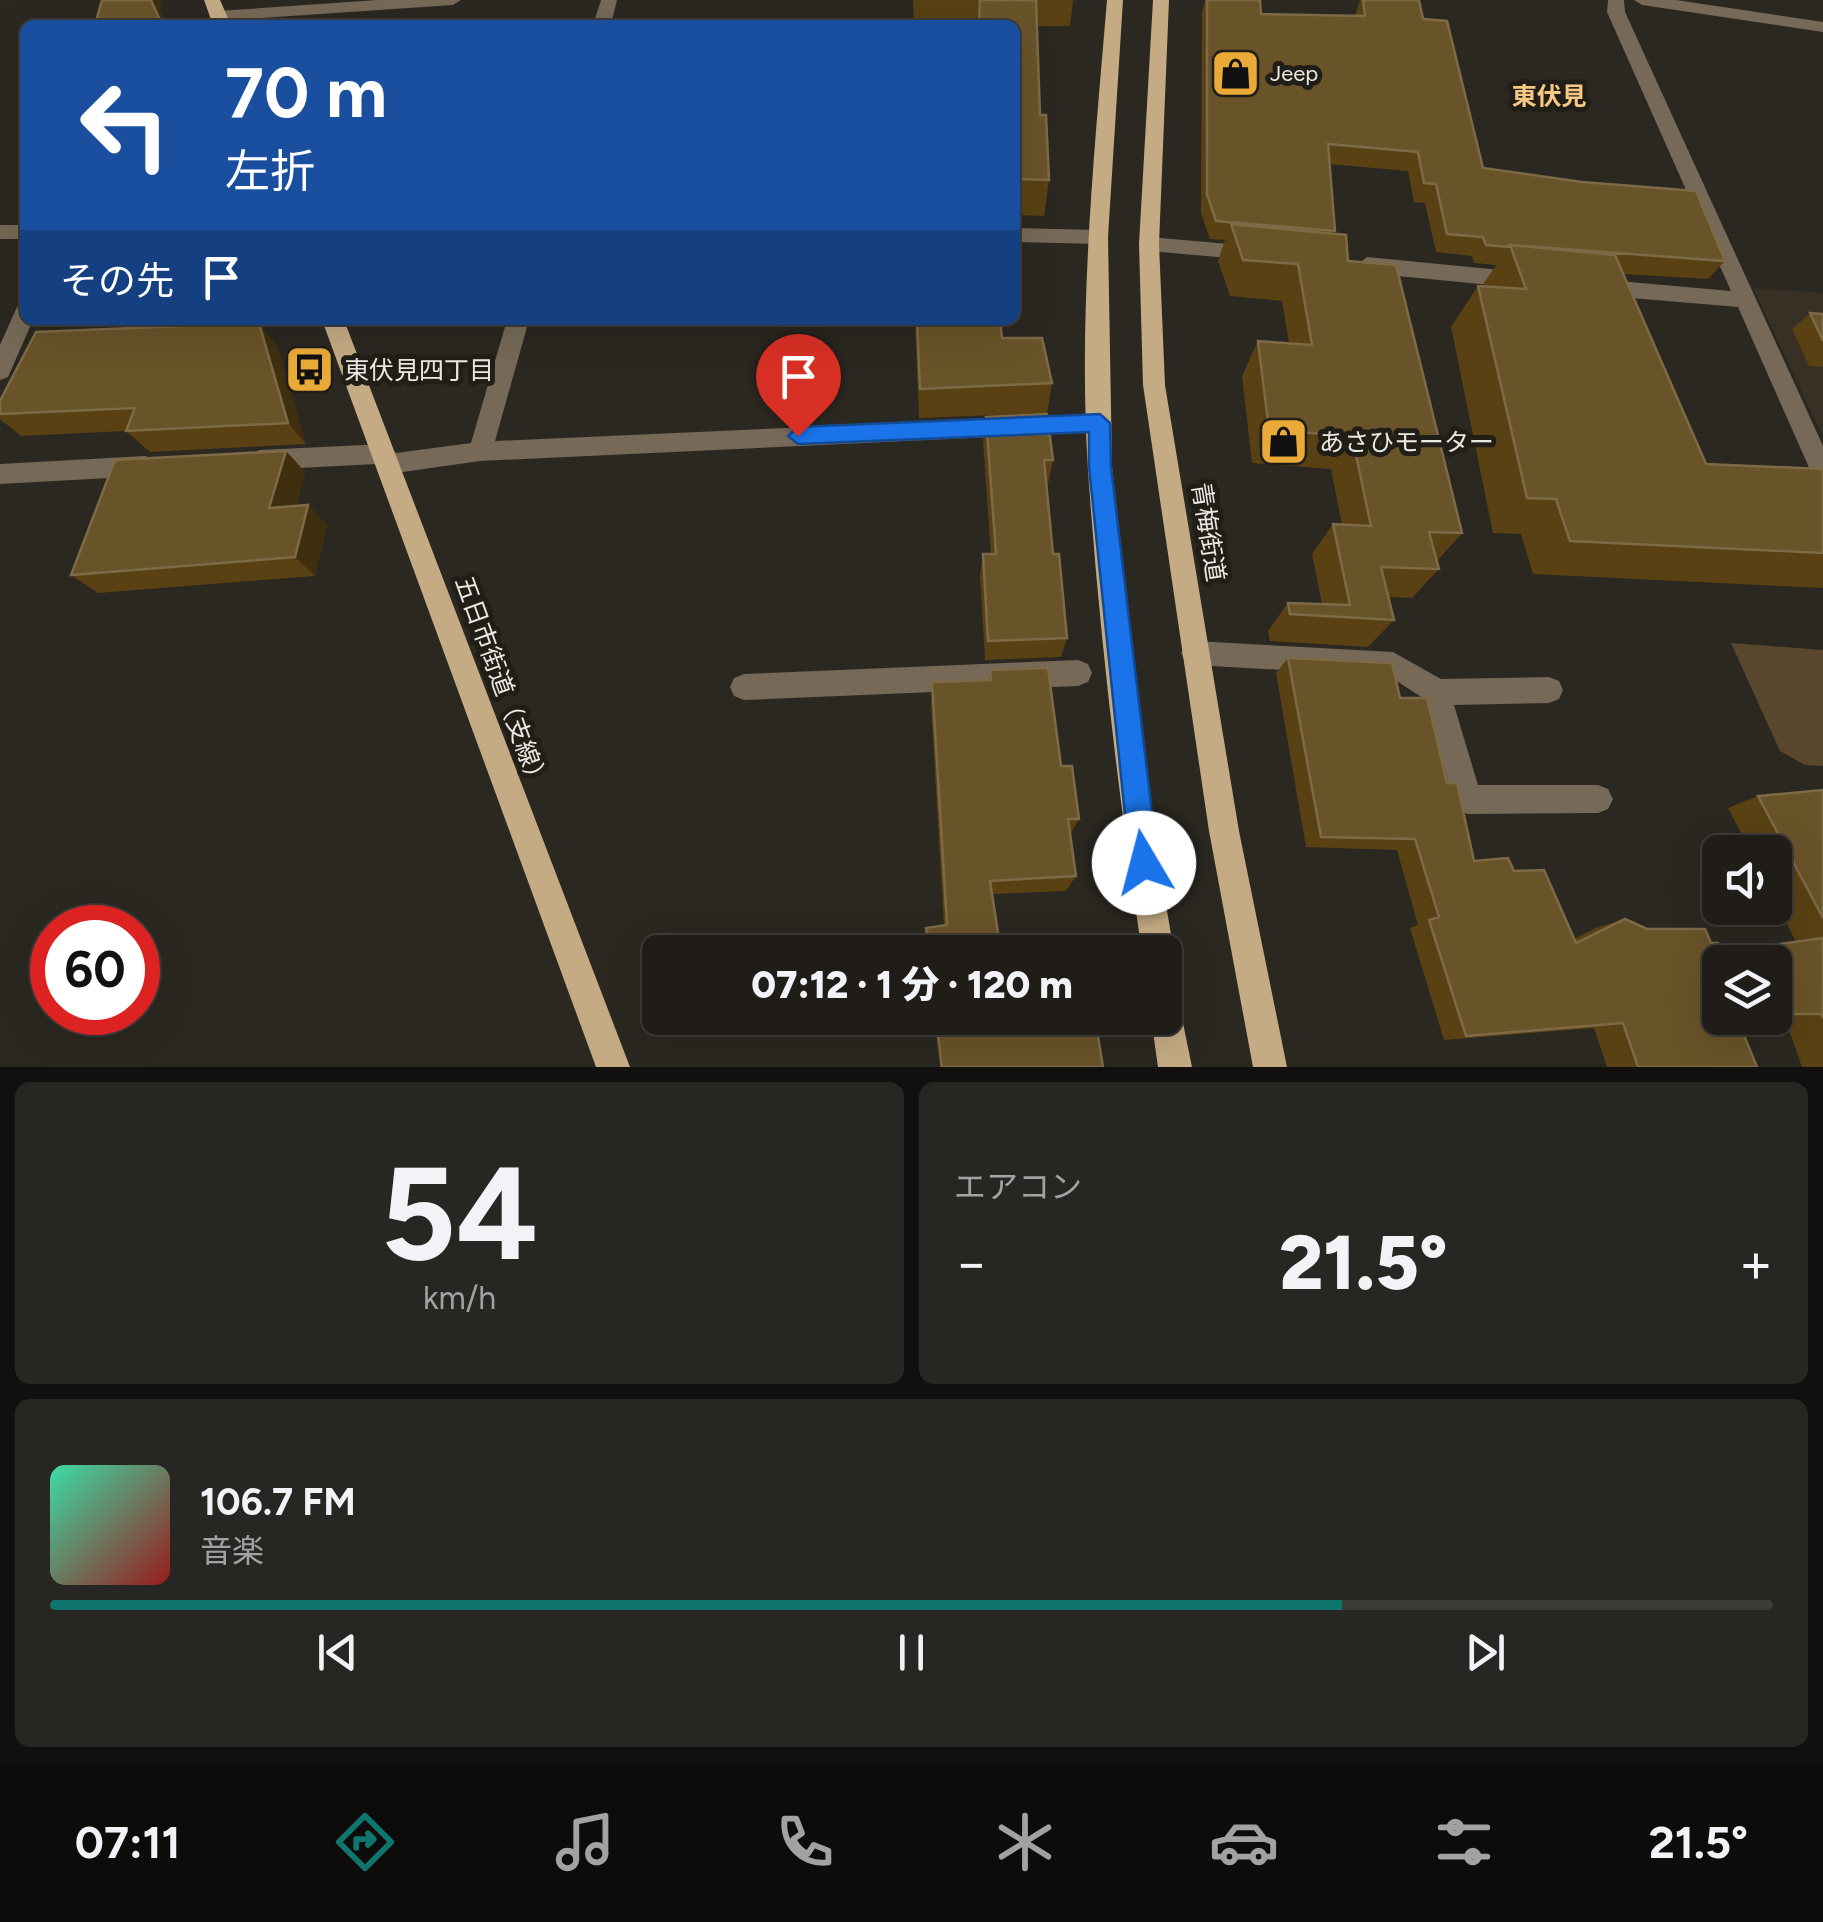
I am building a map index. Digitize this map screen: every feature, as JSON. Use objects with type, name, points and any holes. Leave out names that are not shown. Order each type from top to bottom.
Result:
[{"type":"main road","points":[[1115,0],[1098,238],[1100,467],[1139,834],[1155,935]]},
{"type":"main road","name":"青梅街道","points":[[1161,0],[1149,244],[1154,385],[1194,653],[1270,1067]]},
{"type":"main road","name":"五日市街道（支線）","points":[[335,325],[613,1067]]},
{"type":"main road","points":[[1170,1035],[1175,1067]]},
{"type":"street","points":[[217,14],[452,0]]},
{"type":"street","points":[[1616,0],[1616,12],[1823,472]]},
{"type":"street","points":[[1642,0],[1823,27]]},
{"type":"street","points":[[1020,235],[1098,238]]},
{"type":"street","points":[[1149,244],[1277,255]]},
{"type":"street","points":[[1354,264],[1745,300]]},
{"type":"street","points":[[0,371],[20,324]]},
{"type":"street","points":[[480,451],[517,325]]},
{"type":"street","points":[[235,461],[386,459],[480,451],[1100,423]]},
{"type":"street","points":[[0,474],[176,464]]},
{"type":"street","points":[[1194,653],[1393,664],[1436,692],[1550,690]]},
{"type":"street","points":[[744,687],[1078,673]]},
{"type":"street","points":[[1436,692],[1468,800],[1598,799]]},
{"type":"shaded area","points":[[1753,288],[1823,293],[1823,437]]},
{"type":"shaded area","points":[[1731,643],[1823,650],[1823,766],[1805,765],[1780,751]]},
{"type":"building","points":[[102,0],[151,0],[160,20],[96,20]]},
{"type":"building","points":[[980,0],[1036,0],[1040,115],[1046,115],[1049,180],[1020,179],[1020,20],[979,20]]},
{"type":"building","points":[[1207,0],[1260,0],[1261,14],[1365,16],[1363,0],[1419,0],[1423,19],[1447,21],[1483,168],[1582,182],[1696,191],[1725,261],[1486,245],[1483,237],[1447,234],[1436,184],[1424,183],[1418,152],[1328,144],[1335,231],[1216,221],[1207,194]]},
{"type":"building","points":[[1231,224],[1346,235],[1348,261],[1396,265],[1462,533],[1429,532],[1439,569],[1381,567],[1394,620],[1290,614],[1288,603],[1350,605],[1333,524],[1371,526],[1352,436],[1269,430],[1258,341],[1312,345],[1298,264],[1243,260]]},
{"type":"building","points":[[1510,245],[1615,255],[1706,464],[1823,469],[1823,553],[1570,541],[1556,499],[1527,498],[1478,286],[1526,289]]},
{"type":"building","points":[[1810,313],[1823,314],[1823,341]]},
{"type":"building","points":[[260,325],[288,423],[126,431],[135,408],[0,414],[0,401],[36,332]]},
{"type":"building","points":[[917,325],[1001,325],[1002,338],[1042,338],[1052,383],[920,389]]},
{"type":"building","points":[[1047,414],[1053,460],[1044,460],[1053,554],[1059,554],[1067,638],[988,641],[983,554],[996,554],[986,417]]},
{"type":"building","points":[[286,451],[269,508],[308,505],[295,557],[71,575],[115,460]]},
{"type":"building","points":[[1288,658],[1392,663],[1400,698],[1427,698],[1447,783],[1457,783],[1474,861],[1508,858],[1514,871],[1544,870],[1576,943],[1625,919],[1647,929],[1705,929],[1711,943],[1719,945],[1702,945],[1702,1035],[1744,1035],[1757,1067],[1638,1067],[1623,1023],[1466,1036],[1429,920],[1439,917],[1415,839],[1321,837]]},
{"type":"building","points":[[1048,668],[1061,766],[1072,766],[1079,819],[1068,819],[1076,876],[990,881],[998,935],[927,935],[926,928],[947,925],[932,682],[991,680],[990,670]]},
{"type":"building","points":[[1823,790],[1823,918],[1792,860],[1792,835],[1779,835],[1758,796]]},
{"type":"building","points":[[1823,938],[1823,1018],[1821,1014],[1792,1014],[1792,945],[1772,945]]},
{"type":"building","points":[[938,1035],[1098,1035],[1103,1067],[942,1067]]},
{"type":"place","name":"Jeep","points":[[1235,73]]},
{"type":"place","name":"東伏見四丁目","points":[[309,370]]},
{"type":"place","name":"あさひモーター","points":[[1284,442]]},
{"type":"district","name":"東伏見","points":[[1549,96]]},
{"type":"route","points":[[798,436],[1100,423],[1100,467],[1144,863]]}]
